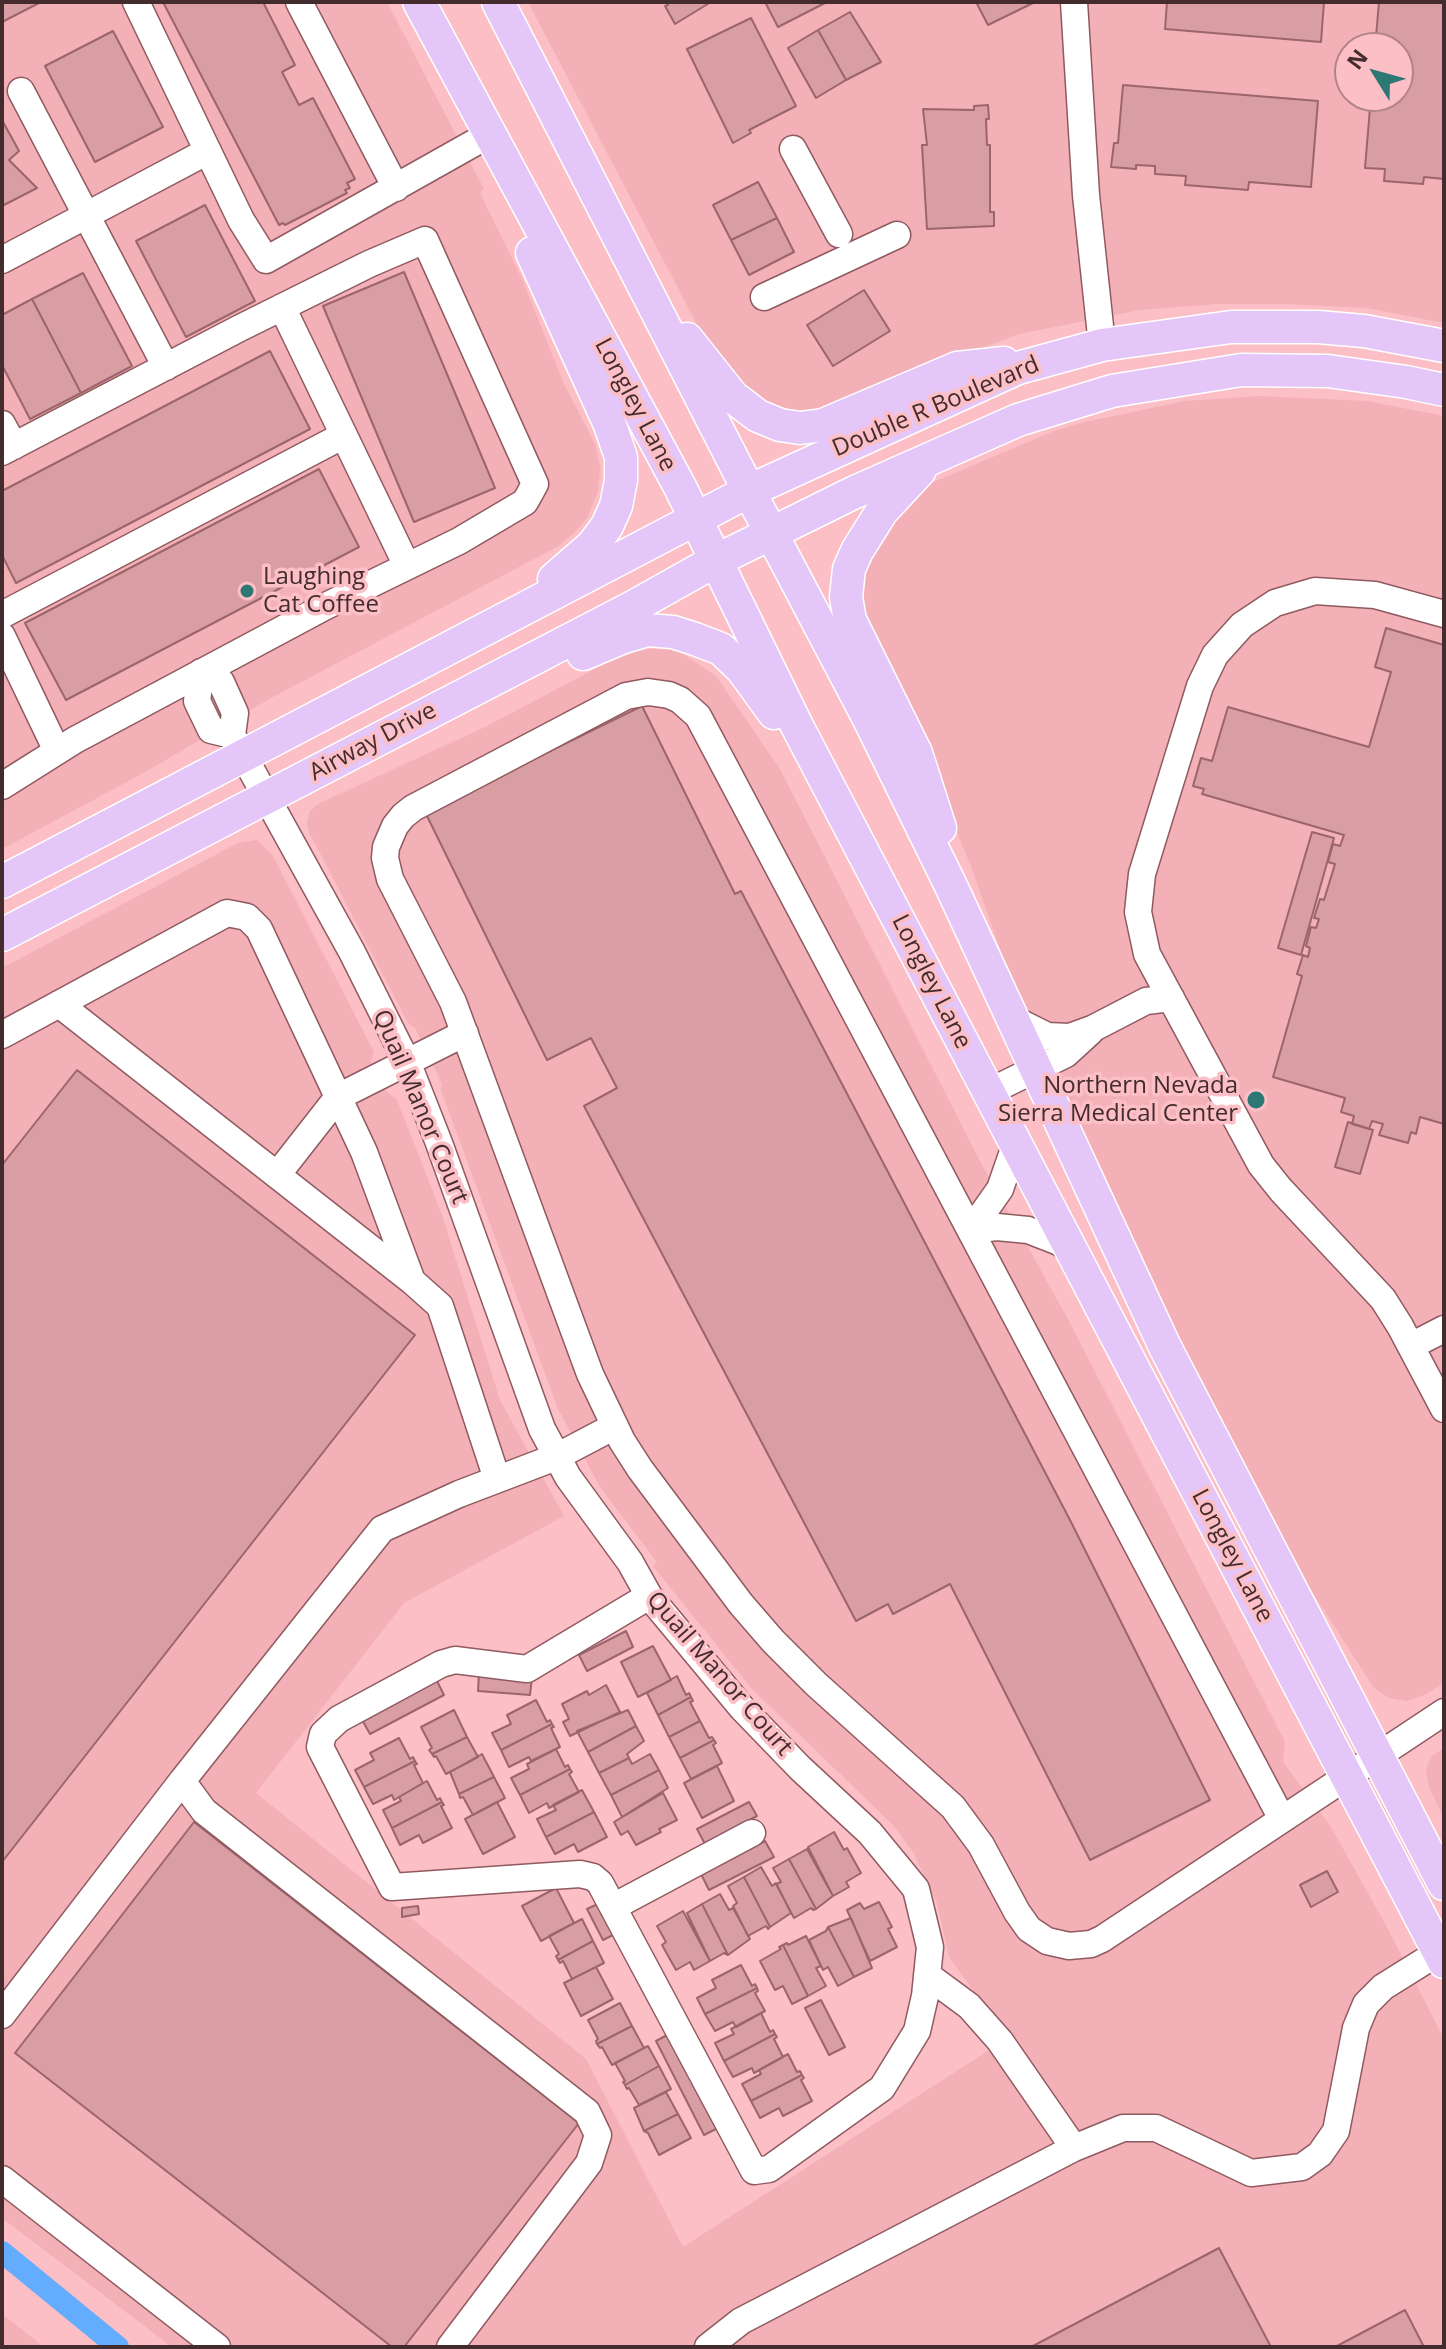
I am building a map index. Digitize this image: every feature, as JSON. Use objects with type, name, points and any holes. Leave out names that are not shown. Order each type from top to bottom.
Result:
[{"type":"main road","name":"Longley Lane","points":[[419,2],[695,519],[729,554],[797,726],[1442,1957]]},
{"type":"main road","name":"Longley Lane","points":[[498,2],[641,278],[736,498],[771,533],[868,717],[951,886],[1189,1397],[1444,1884]]},
{"type":"main road","points":[[478,633],[564,571],[593,545],[607,526],[616,506],[621,480],[621,457],[610,425],[503,186],[493,139]]},
{"type":"main road","points":[[641,278],[733,397],[758,416],[780,425],[800,428],[823,425],[957,368],[1051,358]]},
{"type":"main road","name":"Double R Boulevard","points":[[736,498],[982,383],[1051,358],[1102,345],[1190,331],[1271,325],[1364,331],[1444,346]]},
{"type":"main road","name":"Double R Boulevard","points":[[729,554],[957,445],[1077,400],[1177,379],[1289,369],[1392,379],[1444,390]]},
{"type":"main road","points":[[951,886],[938,817],[916,753],[850,620],[846,597],[853,560],[882,511],[921,470],[957,445]]},
{"type":"main road","name":"Airway Drive","points":[[2,882],[238,745],[478,633],[736,498]]},
{"type":"main road","name":"Airway Drive","points":[[2,935],[729,554]]},
{"type":"main road","points":[[361,748],[384,747],[433,734],[595,648],[621,638],[647,630],[673,632],[721,649],[742,669],[836,796]]},
{"type":"street","points":[[136,2],[241,220],[266,260],[493,139]]},
{"type":"street","points":[[299,2],[396,188]]},
{"type":"street","points":[[1074,2],[1086,195],[1102,345]]},
{"type":"street","points":[[21,91],[166,367]]},
{"type":"street","points":[[793,149],[839,234]]},
{"type":"street","points":[[2,260],[208,151]]},
{"type":"street","points":[[764,297],[897,235]]},
{"type":"street","points":[[2,786],[57,751],[201,672],[459,541],[525,502],[535,484],[425,240],[369,264],[166,367],[6,441]]},
{"type":"street","points":[[282,307],[407,566]]},
{"type":"street","points":[[2,615],[344,435]]},
{"type":"street","points":[[1444,614],[1375,595],[1315,591],[1284,599],[1254,615],[1228,639],[1215,655],[1200,686],[1140,885],[1138,912],[1147,954],[1261,1165],[1393,1313],[1444,1409]]},
{"type":"street","points":[[2,636],[57,751]]},
{"type":"street","name":"Quail Manor Court","points":[[201,672],[221,682],[235,713],[238,745],[352,952],[408,1064],[542,1429],[556,1457],[630,1562],[649,1596],[742,1708],[800,1768],[870,1833],[916,1889],[930,1947],[917,2031],[882,2088],[769,2169],[754,2171],[613,1907]]},
{"type":"street","points":[[1282,1819],[704,725],[689,707],[669,695],[648,692],[626,696],[413,808],[389,837],[385,858],[390,879],[443,981],[465,1033],[590,1374],[615,1426],[640,1469],[741,1604],[773,1641],[816,1684],[953,1807],[981,1845],[1022,1920],[1037,1936],[1069,1946],[1091,1944],[1102,1939],[1444,1712]]},
{"type":"street","points":[[2,1035],[227,913],[247,917],[259,929],[364,1152],[412,1281]]},
{"type":"street","points":[[1013,1019],[1037,1032],[1070,1037],[1146,1001],[1171,998]]},
{"type":"street","points":[[59,1004],[440,1306],[497,1479]]},
{"type":"street","points":[[989,1092],[1073,1050],[1092,1029]]},
{"type":"street","points":[[277,1175],[338,1097],[465,1033]]},
{"type":"street","points":[[971,1230],[1000,1189],[1016,1143]]},
{"type":"street","points":[[971,1230],[997,1227],[1028,1230],[1073,1251]]},
{"type":"street","points":[[1411,1346],[1444,1329]]},
{"type":"street","points":[[2,2015],[382,1529],[556,1457],[615,1426]]},
{"type":"street","points":[[649,1596],[527,1669],[455,1660],[441,1664],[339,1719],[323,1734],[320,1747],[392,1887],[580,1874],[593,1877],[600,1883],[613,1907],[752,1833]]},
{"type":"street","points":[[182,1781],[204,1811],[587,2112],[598,2135],[589,2163],[450,2347]]},
{"type":"street","points":[[708,2347],[741,2321],[1074,2148],[1123,2128],[1156,2128],[1251,2173],[1302,2167],[1320,2154],[1336,2131],[1356,2028],[1366,2004],[1383,1987],[1442,1957]]},
{"type":"street","points":[[927,1975],[969,2006],[1000,2041],[1074,2148]]},
{"type":"street","points":[[2,2179],[217,2347]]},
{"type":"shaded area","points":[[2,2],[387,2],[484,189],[480,193],[522,279],[564,384],[595,444],[600,467],[598,492],[587,518],[557,547],[271,698],[140,775],[2,849]]},
{"type":"shaded area","points":[[528,2],[1444,2],[1444,323],[1367,308],[1285,304],[1217,304],[1140,310],[1019,334],[931,367],[845,408],[784,415],[723,374]]},
{"type":"shaded area","name":"Northern Nevada Sierra Medical Center","points":[[1260,396],[1367,401],[1444,416],[1444,1683],[1407,1701],[1389,1698],[1374,1688],[1311,1590],[1180,1340],[1007,968],[970,864],[929,764],[859,621],[864,556],[922,487],[1054,431],[1085,422],[1185,401]]},
{"type":"shaded area","points":[[677,650],[716,676],[780,769],[980,1161],[1069,1321],[1285,1742],[1283,1762],[1331,1827],[1444,2039],[1444,2347],[172,2347],[2,2218],[2,968],[238,843],[257,840],[273,856],[374,1052],[371,1061],[385,1090],[397,1100],[441,1212],[500,1400],[564,1516],[404,1603],[256,1793],[586,2059],[683,2247],[1008,2038],[949,1957],[937,1903],[913,1852],[893,1825],[751,1688],[653,1566],[657,1562],[600,1487],[558,1409],[441,1090],[442,1084],[308,830],[310,811],[318,804],[485,727],[627,652]]},
{"type":"shaded area","points":[[1444,1748],[1444,1818],[1429,1788],[1426,1769],[1432,1756]]},
{"type":"shaded area","points":[[2,2314],[44,2347],[2,2347]]},
{"type":"building","points":[[2,2],[41,2],[2,22]]},
{"type":"building","points":[[163,2],[263,2],[295,65],[282,72],[299,105],[313,98],[355,179],[347,183],[350,188],[345,190],[347,193],[285,225],[279,225]]},
{"type":"building","points":[[666,2],[711,2],[675,24],[665,6],[668,5]]},
{"type":"building","points":[[765,2],[824,2],[825,3],[778,27]]},
{"type":"building","points":[[976,2],[1035,2],[988,25]]},
{"type":"building","points":[[1167,2],[1324,2],[1321,42],[1165,29]]},
{"type":"building","points":[[1379,2],[1444,2],[1444,179],[1424,177],[1423,184],[1384,181],[1385,169],[1365,168],[1370,112],[1414,112],[1414,32],[1376,32]]},
{"type":"building","points":[[850,12],[881,62],[846,80],[818,30]]},
{"type":"building","points":[[751,18],[796,106],[749,130],[751,133],[733,143],[687,49]]},
{"type":"building","points":[[818,30],[846,80],[816,98],[788,48]]},
{"type":"building","points":[[113,31],[163,127],[95,162],[45,66]]},
{"type":"building","points":[[1123,85],[1318,101],[1311,187],[1249,182],[1248,190],[1185,185],[1186,176],[1155,174],[1155,166],[1136,165],[1136,169],[1111,167],[1114,143],[1118,143]]},
{"type":"building","points":[[988,105],[990,212],[994,212],[994,226],[927,229],[922,145],[927,145],[923,109],[974,110],[974,106]]},
{"type":"building","points":[[2,120],[19,151],[9,160],[37,188],[2,206]]},
{"type":"building","points":[[758,182],[777,218],[731,240],[713,205]]},
{"type":"building","points":[[205,205],[255,301],[186,337],[136,241]]},
{"type":"building","points":[[777,218],[794,252],[749,275],[731,240]]},
{"type":"building","points":[[404,272],[495,488],[414,522],[323,306]]},
{"type":"building","points":[[83,273],[132,366],[81,393],[32,299]]},
{"type":"building","points":[[864,290],[890,331],[833,366],[807,325]]},
{"type":"building","points":[[32,299],[81,393],[30,419],[2,365],[2,315]]},
{"type":"building","points":[[270,351],[310,429],[16,583],[2,555],[2,491]]},
{"type":"building","points":[[319,469],[359,547],[66,700],[25,623]]},
{"type":"building","points":[[1386,628],[1444,645],[1444,1124],[1420,1117],[1416,1134],[1411,1132],[1408,1143],[1379,1135],[1383,1124],[1372,1121],[1369,1129],[1352,1124],[1354,1116],[1341,1112],[1345,1098],[1273,1077],[1302,976],[1297,974],[1303,955],[1308,957],[1310,948],[1306,946],[1311,927],[1316,928],[1319,919],[1314,918],[1320,899],[1324,900],[1335,864],[1328,862],[1333,844],[1340,846],[1344,835],[1202,794],[1204,789],[1193,786],[1201,758],[1212,761],[1228,707],[1369,747],[1391,672],[1375,667]]},
{"type":"building","points":[[642,706],[735,894],[741,891],[1070,1520],[1210,1800],[1090,1860],[950,1584],[893,1614],[888,1604],[856,1621],[584,1106],[617,1088],[591,1038],[547,1060],[425,812]]},
{"type":"building","points":[[1312,832],[1334,838],[1301,955],[1278,948]]},
{"type":"building","points":[[77,1070],[415,1335],[2,1862],[2,1165]]},
{"type":"building","points":[[1348,1122],[1373,1130],[1360,1174],[1335,1167]]},
{"type":"building","points":[[626,1631],[633,1647],[587,1671],[579,1655]]},
{"type":"building","points":[[653,1646],[671,1680],[638,1697],[621,1662]]},
{"type":"building","points":[[479,1673],[532,1677],[530,1695],[478,1691]]},
{"type":"building","points":[[677,1676],[686,1695],[689,1693],[691,1697],[658,1715],[647,1693]]},
{"type":"building","points":[[436,1679],[444,1695],[370,1734],[361,1718]]},
{"type":"building","points":[[606,1685],[620,1712],[570,1736],[563,1722],[569,1719],[562,1704],[587,1691],[589,1695]]},
{"type":"building","points":[[691,1697],[693,1701],[690,1702],[700,1721],[669,1737],[658,1715]]},
{"type":"building","points":[[536,1700],[547,1722],[550,1720],[552,1724],[501,1750],[492,1733],[511,1724],[507,1715]]},
{"type":"building","points":[[454,1710],[467,1737],[432,1754],[421,1727]]},
{"type":"building","points":[[628,1710],[636,1726],[588,1752],[577,1731]]},
{"type":"building","points":[[700,1721],[709,1738],[714,1740],[680,1758],[669,1737]]},
{"type":"building","points":[[552,1724],[560,1747],[531,1761],[529,1757],[509,1767],[501,1750]]},
{"type":"building","points":[[636,1726],[644,1741],[627,1754],[629,1758],[599,1773],[588,1752]]},
{"type":"building","points":[[467,1737],[478,1757],[446,1774],[432,1754]]},
{"type":"building","points":[[399,1738],[410,1759],[413,1757],[415,1761],[364,1787],[355,1770],[374,1760],[370,1753]]},
{"type":"building","points":[[714,1740],[716,1743],[713,1745],[722,1763],[691,1779],[680,1758]]},
{"type":"building","points":[[556,1749],[565,1767],[568,1765],[570,1769],[520,1795],[511,1778],[529,1769],[527,1764]]},
{"type":"building","points":[[482,1754],[494,1777],[459,1794],[450,1772]]},
{"type":"building","points":[[650,1754],[659,1770],[611,1795],[599,1773],[629,1758],[632,1764]]},
{"type":"building","points":[[415,1761],[423,1783],[394,1800],[392,1795],[373,1804],[364,1787]]},
{"type":"building","points":[[717,1766],[734,1801],[702,1818],[684,1783]]},
{"type":"building","points":[[570,1769],[572,1772],[569,1774],[579,1792],[549,1808],[547,1803],[529,1813],[520,1795]]},
{"type":"building","points":[[659,1770],[668,1788],[622,1817],[611,1795]]},
{"type":"building","points":[[494,1777],[505,1798],[473,1815],[459,1794]]},
{"type":"building","points":[[427,1781],[437,1800],[440,1798],[442,1802],[392,1828],[383,1810]]},
{"type":"building","points":[[582,1790],[594,1812],[546,1837],[537,1819],[556,1810],[553,1805]]},
{"type":"building","points":[[663,1793],[677,1820],[636,1845],[628,1831],[621,1835],[614,1822]]},
{"type":"building","points":[[442,1802],[452,1828],[423,1843],[419,1835],[400,1845],[392,1828]]},
{"type":"building","points":[[497,1802],[515,1837],[483,1854],[465,1819]]},
{"type":"building","points":[[749,1802],[757,1816],[705,1844],[697,1829]]},
{"type":"building","points":[[594,1812],[607,1837],[578,1852],[574,1844],[555,1854],[546,1837]]},
{"type":"building","points":[[194,1822],[579,2123],[404,2347],[392,2347],[15,2053]]},
{"type":"building","points":[[834,1832],[861,1873],[846,1882],[849,1887],[833,1896],[808,1847]]},
{"type":"building","points":[[765,1841],[774,1857],[709,1890],[701,1874]]},
{"type":"building","points":[[807,1849],[833,1896],[816,1909],[789,1859]]},
{"type":"building","points":[[789,1859],[816,1909],[811,1908],[794,1918],[776,1884],[781,1882],[773,1868]]},
{"type":"building","points":[[761,1867],[772,1886],[776,1883],[791,1913],[770,1927],[744,1877]]},
{"type":"building","points":[[1327,1871],[1338,1892],[1311,1907],[1300,1885]]},
{"type":"building","points":[[744,1877],[770,1927],[768,1929],[766,1926],[748,1936],[733,1906],[737,1903],[728,1886]]},
{"type":"building","points":[[556,1888],[574,1923],[541,1941],[522,1906]]},
{"type":"building","points":[[720,1894],[729,1910],[733,1908],[750,1939],[728,1955],[702,1904]]},
{"type":"building","points":[[604,1901],[619,1932],[603,1940],[587,1909]]},
{"type":"building","points":[[879,1902],[892,1927],[888,1929],[897,1947],[870,1961],[847,1910],[860,1903],[864,1909]]},
{"type":"building","points":[[702,1904],[728,1955],[724,1953],[710,1961],[687,1913]]},
{"type":"building","points":[[418,1906],[419,1914],[402,1917],[402,1908]]},
{"type":"building","points":[[683,1911],[710,1961],[694,1970],[690,1962],[676,1970],[662,1945],[666,1942],[657,1926]]},
{"type":"building","points":[[851,1918],[872,1968],[854,1977],[828,1927]]},
{"type":"building","points":[[582,1919],[593,1941],[558,1960],[556,1956],[559,1954],[549,1936]]},
{"type":"building","points":[[828,1927],[854,1977],[838,1986],[828,1967],[823,1970],[809,1940]]},
{"type":"building","points":[[806,1936],[821,1966],[816,1968],[826,1986],[808,1996],[783,1945]]},
{"type":"building","points":[[593,1941],[604,1963],[572,1979],[563,1961],[560,1963],[558,1960]]},
{"type":"building","points":[[783,1945],[808,1996],[792,2004],[783,1986],[775,1990],[760,1961]]},
{"type":"building","points":[[741,1965],[752,1986],[755,1984],[757,1988],[705,2014],[697,1998],[716,1988],[712,1980]]},
{"type":"building","points":[[596,1967],[613,1999],[581,2016],[564,1983]]},
{"type":"building","points":[[757,1988],[755,1993],[765,2011],[736,2027],[733,2022],[715,2031],[705,2014]]},
{"type":"building","points":[[821,2000],[845,2047],[829,2055],[805,2008]]},
{"type":"building","points":[[620,2003],[632,2026],[597,2044],[598,2039],[588,2020]]},
{"type":"building","points":[[761,2013],[770,2032],[773,2030],[775,2034],[724,2061],[715,2043],[734,2034],[731,2029]]},
{"type":"building","points":[[632,2026],[644,2048],[612,2065],[597,2044]]},
{"type":"building","points":[[671,2033],[720,2127],[704,2135],[656,2041]]},
{"type":"building","points":[[775,2034],[777,2037],[774,2039],[783,2057],[754,2073],[752,2068],[733,2077],[724,2061]]},
{"type":"building","points":[[648,2046],[659,2066],[625,2085],[615,2063]]},
{"type":"building","points":[[788,2054],[797,2072],[800,2071],[802,2075],[751,2101],[742,2084],[761,2074],[759,2070]]},
{"type":"building","points":[[659,2066],[671,2089],[639,2105],[625,2085]]},
{"type":"building","points":[[802,2075],[804,2078],[801,2080],[812,2101],[783,2116],[779,2108],[760,2118],[751,2101]]},
{"type":"building","points":[[666,2092],[678,2114],[644,2131],[634,2108]]},
{"type":"building","points":[[678,2114],[691,2138],[659,2155],[644,2131]]},
{"type":"building","points":[[1219,2248],[1271,2347],[1031,2347]]},
{"type":"building","points":[[1405,2310],[1424,2347],[1335,2347]]},
{"type":"waterway","points":[[2,2252],[118,2347]]},
{"type":"place","name":"Laughing Cat Coffee","points":[[247,591]]},
{"type":"place","name":"Northern Nevada Sierra Medical Center","points":[[1256,1100]]}]
